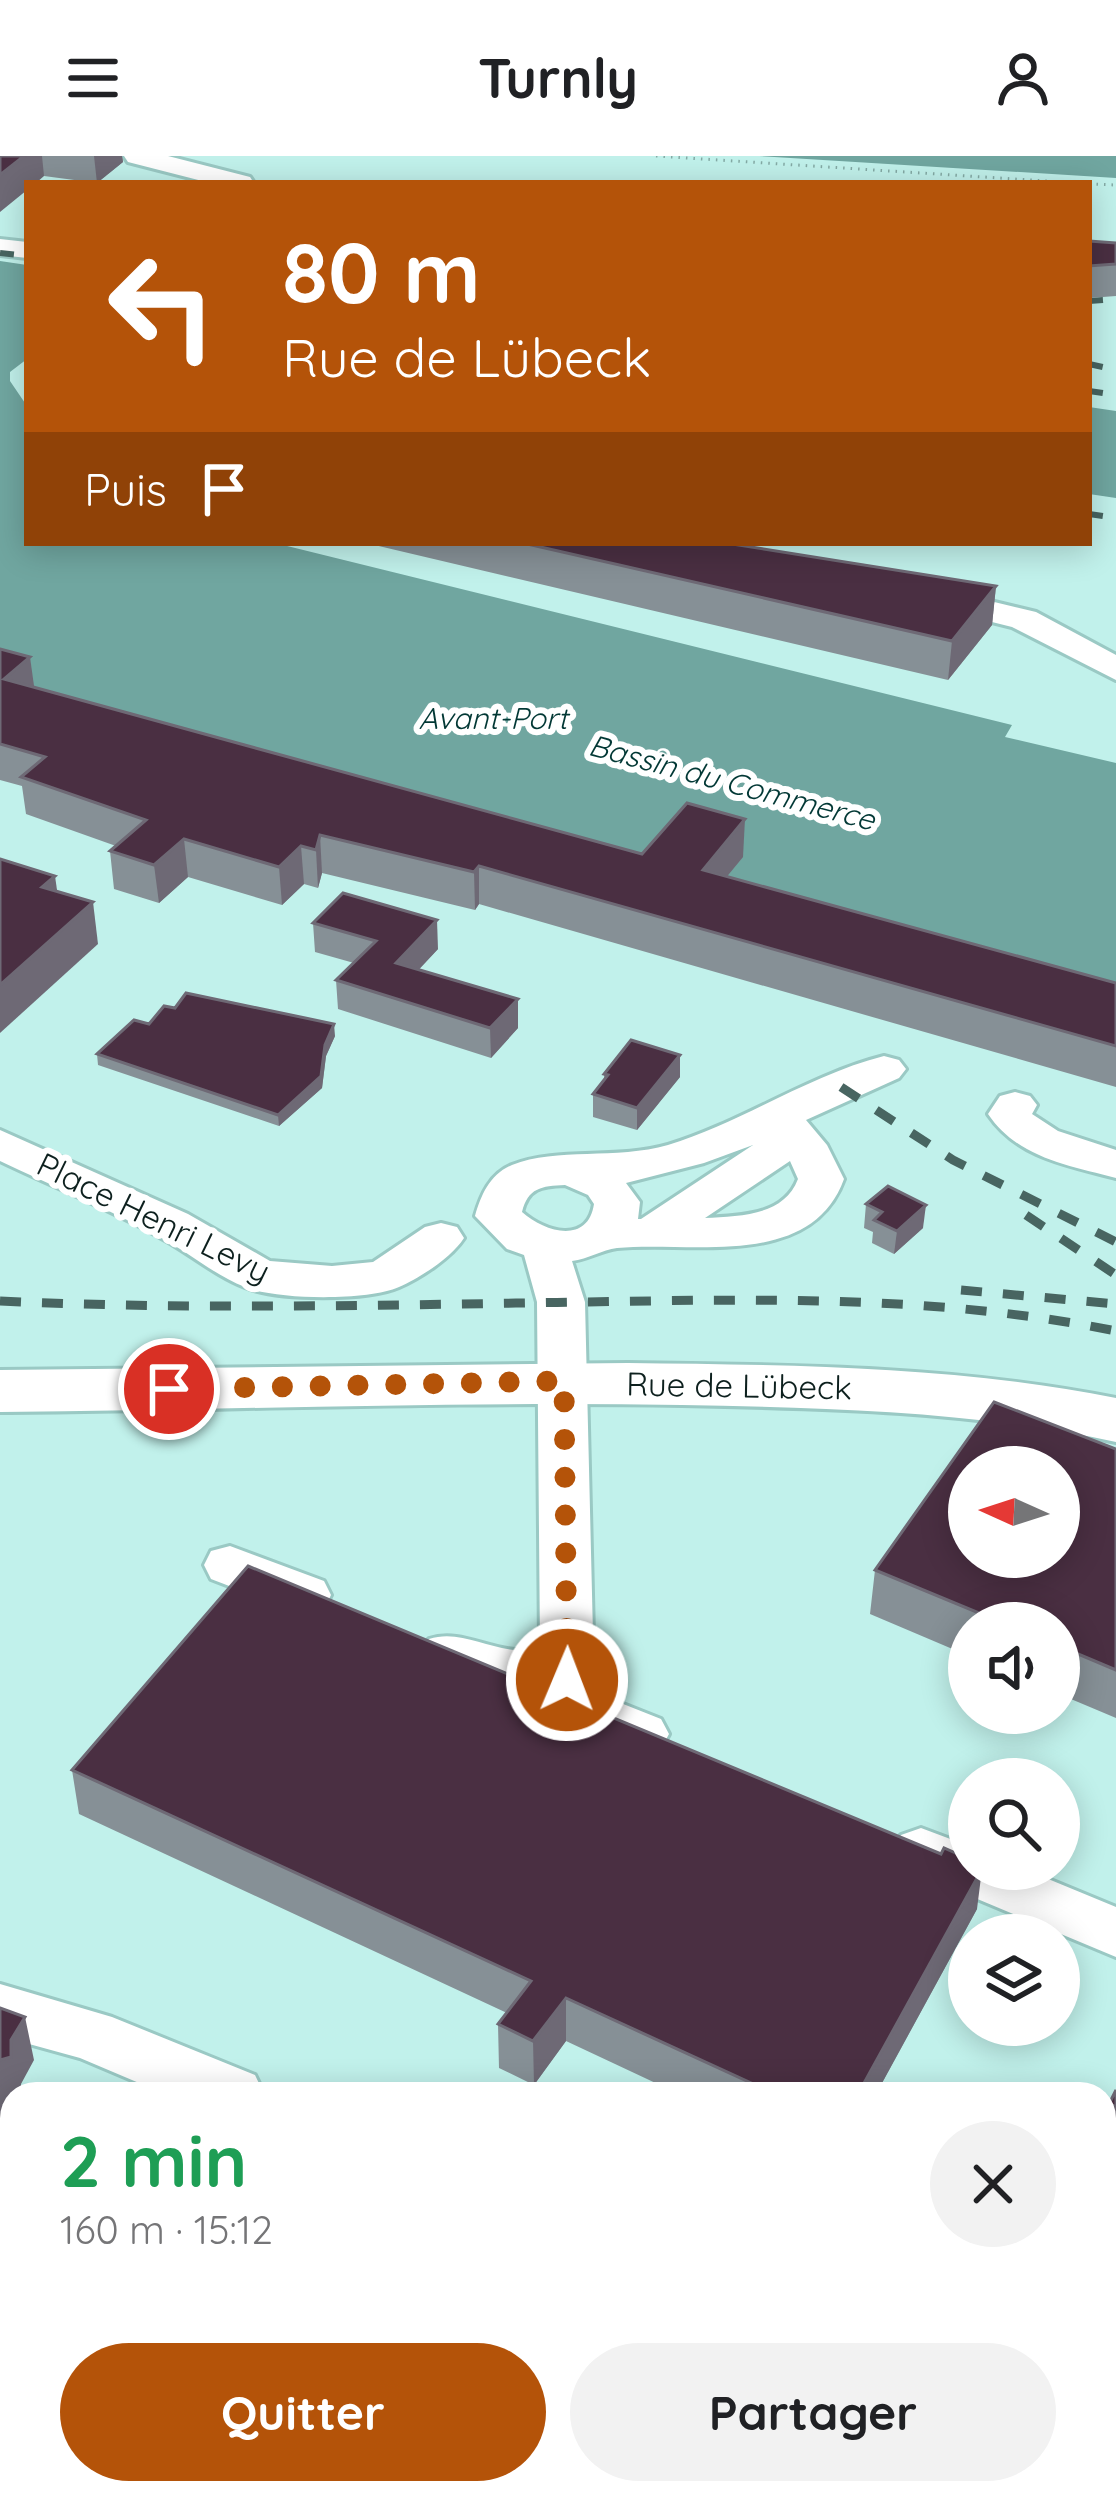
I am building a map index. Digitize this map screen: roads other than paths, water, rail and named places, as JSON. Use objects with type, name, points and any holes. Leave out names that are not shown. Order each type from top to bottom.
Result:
[{"type":"main road","name":"Rue de Lübeck","points":[[0,1391],[564,1381],[958,1392],[1116,1420]]},
{"type":"street","points":[[137,156],[229,180]]},
{"type":"street","points":[[899,592],[997,609],[1116,668]]},
{"type":"street","points":[[575,1227],[796,1138],[884,1069]]},
{"type":"street","points":[[1015,1105],[1010,1114],[1016,1125],[1036,1138],[1116,1164]]},
{"type":"street","points":[[796,1138],[821,1192],[796,1217],[765,1228],[575,1227],[531,1174],[614,1171],[796,1138]]},
{"type":"street","name":"Place Henri Levy","points":[[0,1144],[172,1224],[260,1276],[287,1281],[384,1276],[441,1238],[575,1227]]},
{"type":"street","points":[[575,1227],[689,1155]]},
{"type":"street","points":[[572,1171],[611,1188],[575,1227],[561,1302],[567,1680],[589,1713],[677,1749]]},
{"type":"street","points":[[230,1564],[500,1673],[526,1673],[567,1657]]},
{"type":"street","points":[[874,1832],[1116,1933]]},
{"type":"street","points":[[0,2010],[90,2035],[204,2082]]},
{"type":"water","points":[[759,156],[1116,156],[1116,178]]},
{"type":"water","name":"Avant-Port","points":[[0,261],[24,265],[24,361],[10,372],[10,381],[24,402],[24,546],[287,546],[1012,725],[1005,737],[1116,763],[1116,992],[0,704]]},
{"type":"water","points":[[1092,407],[1116,411],[1116,498],[1092,494]]},
{"type":"railway","points":[[0,253],[24,256]]},
{"type":"railway","points":[[1092,301],[1116,299]]},
{"type":"railway","points":[[1092,365],[1116,370]]},
{"type":"railway","points":[[1092,391],[1116,395]]},
{"type":"railway","points":[[1092,514],[1116,518]]},
{"type":"railway","points":[[841,1087],[953,1160],[1116,1242]]},
{"type":"railway","points":[[1026,1215],[1116,1275]]},
{"type":"railway","points":[[961,1290],[1116,1304]]},
{"type":"railway","points":[[0,1301],[218,1306],[850,1302],[983,1311],[1116,1331]]},
{"type":"water label","name":"Bassin du Commerce","points":[[732,782]]}]
